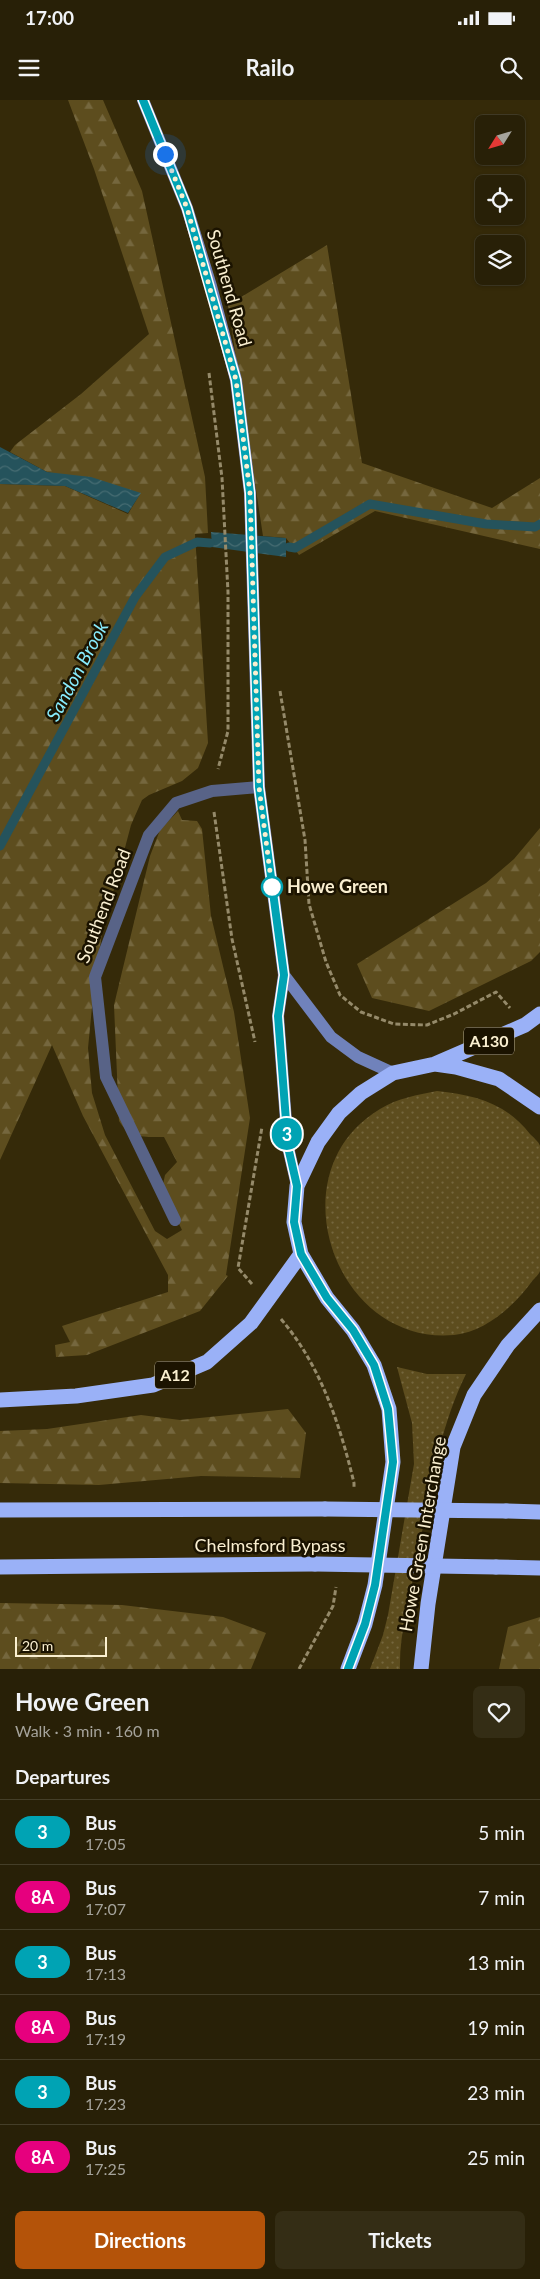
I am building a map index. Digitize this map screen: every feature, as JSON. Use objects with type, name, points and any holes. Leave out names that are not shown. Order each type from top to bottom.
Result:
[{"type":"highway","name":"A130","points":[[436,1064],[524,1025],[540,1014]]},
{"type":"highway","points":[[348,1669],[365,1624],[375,1585],[393,1462],[388,1409],[374,1365],[353,1330],[327,1298],[301,1254],[294,1222],[297,1186],[318,1142],[339,1113],[361,1093],[393,1073],[436,1064],[499,1079],[540,1107]]},
{"type":"highway","name":"A12","points":[[0,1400],[76,1396],[153,1385],[207,1362],[250,1323],[301,1254]]},
{"type":"highway","name":"Howe Green Interchange","points":[[421,1669],[428,1604],[453,1447],[474,1395],[508,1345],[540,1310]]},
{"type":"highway","name":"Chelmsford Bypass","points":[[0,1510],[325,1509],[540,1512]]},
{"type":"highway","name":"Chelmsford Bypass","points":[[0,1567],[314,1564],[540,1568]]},
{"type":"street","name":"Southend Road","points":[[143,100],[187,208],[216,304],[236,380],[250,493],[259,787],[212,790],[176,803],[150,835],[95,977],[106,1077],[175,1220]]},
{"type":"street","points":[[259,787],[284,975],[278,1016],[288,1147],[297,1186]]},
{"type":"street","points":[[284,975],[331,1037],[358,1057],[393,1073]]},
{"type":"path","points":[[208,365],[222,478],[228,592],[228,731],[212,790]]},
{"type":"path","points":[[279,685],[305,840],[309,904],[326,962],[340,995],[361,1012],[394,1024],[427,1025],[496,992],[524,1025]]},
{"type":"green space","points":[[68,100],[103,100],[142,191],[205,477],[208,533],[195,534],[208,743],[198,768],[182,781],[149,795],[142,800],[131,825],[102,934],[95,977],[88,1048],[92,1093],[105,1135],[155,1231],[167,1239],[182,1230],[162,1189],[165,1175],[177,1162],[164,1137],[138,1136],[128,1131],[119,1121],[114,1005],[150,856],[160,830],[178,811],[182,820],[197,821],[202,829],[211,916],[234,1012],[250,1118],[226,1275],[228,1276],[200,1311],[87,1355],[56,1357],[55,1345],[70,1342],[62,1326],[168,1292],[168,1275],[83,1116],[52,1045],[0,1160],[0,484],[65,486],[128,514],[140,494],[47,472],[10,452],[15,445],[81,394],[149,334],[94,169]]},
{"type":"green space","points":[[327,245],[362,463],[492,508],[540,478],[540,549],[375,511],[299,555],[286,538],[263,536],[228,305]]},
{"type":"green space","points":[[540,828],[540,952],[531,961],[429,1011],[372,998],[357,964],[486,883],[514,859]]},
{"type":"green space","points":[[437,1091],[464,1095],[489,1102],[521,1123],[540,1146],[540,1271],[518,1298],[489,1323],[466,1333],[454,1335],[412,1331],[377,1313],[350,1285],[333,1250],[325,1211],[330,1172],[348,1137],[387,1105],[408,1097]]},
{"type":"green space","points":[[397,1367],[427,1374],[466,1374],[448,1419],[435,1467],[403,1629],[400,1669],[370,1669],[383,1635],[388,1615],[414,1464],[412,1423]]},
{"type":"green space","points":[[288,1409],[306,1433],[300,1478],[201,1476],[99,1485],[0,1483],[0,1431],[47,1429],[141,1415],[180,1420]]},
{"type":"green space","points":[[0,1603],[122,1605],[223,1617],[266,1633],[251,1669],[0,1669]]},
{"type":"green space","points":[[540,1617],[540,1669],[499,1669],[508,1627]]},
{"type":"water","points":[[0,447],[47,472],[91,477],[141,493],[128,513],[65,486],[0,484]]},
{"type":"water","points":[[211,532],[286,538],[286,557],[212,547]]},
{"type":"waterway","name":"Sandon Brook","points":[[289,547],[295,548],[370,504],[486,524],[535,527],[540,524]]},
{"type":"waterway","name":"Sandon Brook","points":[[0,846],[135,597],[165,557],[197,542],[210,543]]},
{"type":"bus line","name":"3","points":[[143,100],[187,208],[211,286],[236,380],[250,493],[259,787],[284,975],[278,1016],[288,1147],[297,1186],[294,1222],[301,1254],[327,1298],[353,1330],[374,1365],[388,1409],[393,1462],[375,1585],[365,1624],[348,1669]]},
{"type":"place","name":"Howe Green","points":[[272,887]]},
{"type":"route","points":[[165,154],[187,208],[211,286],[236,380],[250,493],[259,787],[272,887]]}]
